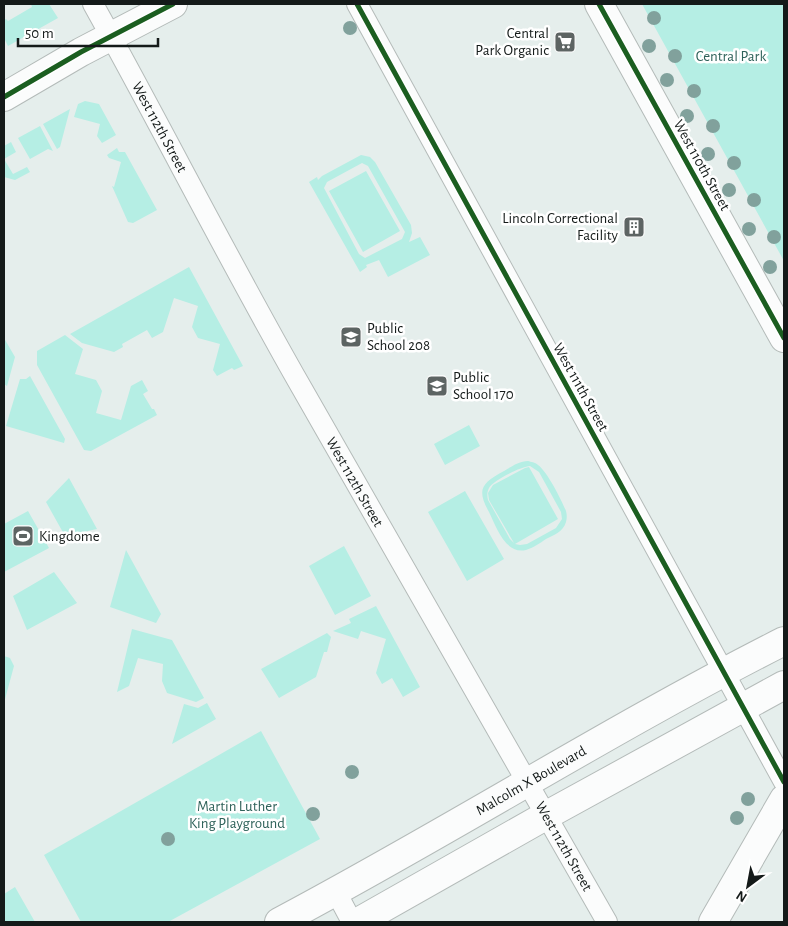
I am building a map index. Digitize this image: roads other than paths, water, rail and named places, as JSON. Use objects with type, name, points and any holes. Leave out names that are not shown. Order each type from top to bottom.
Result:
[{"type":"main road","points":[[4,97],[173,4]]},
{"type":"main road","name":"West 110th Street","points":[[599,4],[784,338]]},
{"type":"main road","name":"Malcolm X Boulevard","points":[[279,922],[336,892],[723,672],[784,641]]},
{"type":"main road","points":[[358,922],[546,815],[784,685]]},
{"type":"main road","points":[[713,922],[784,799]]},
{"type":"street","name":"West 112th Street","points":[[93,4],[300,385],[607,922]]},
{"type":"street","name":"West 111th Street","points":[[357,4],[784,782]]},
{"type":"street","points":[[336,892],[352,922]]},
{"type":"place","name":"Central Park Organic","points":[[565,42]]},
{"type":"place","name":"Lincoln Correctional Facility","points":[[634,227]]},
{"type":"place","name":"Public School 208","points":[[351,337]]},
{"type":"place","name":"Public School 170","points":[[437,386]]},
{"type":"place","name":"Kingdome","points":[[23,536]]},
{"type":"park label","name":"Central Park","points":[[731,56]]},
{"type":"park label","name":"Martin Luther King Playground","points":[[237,814]]}]
